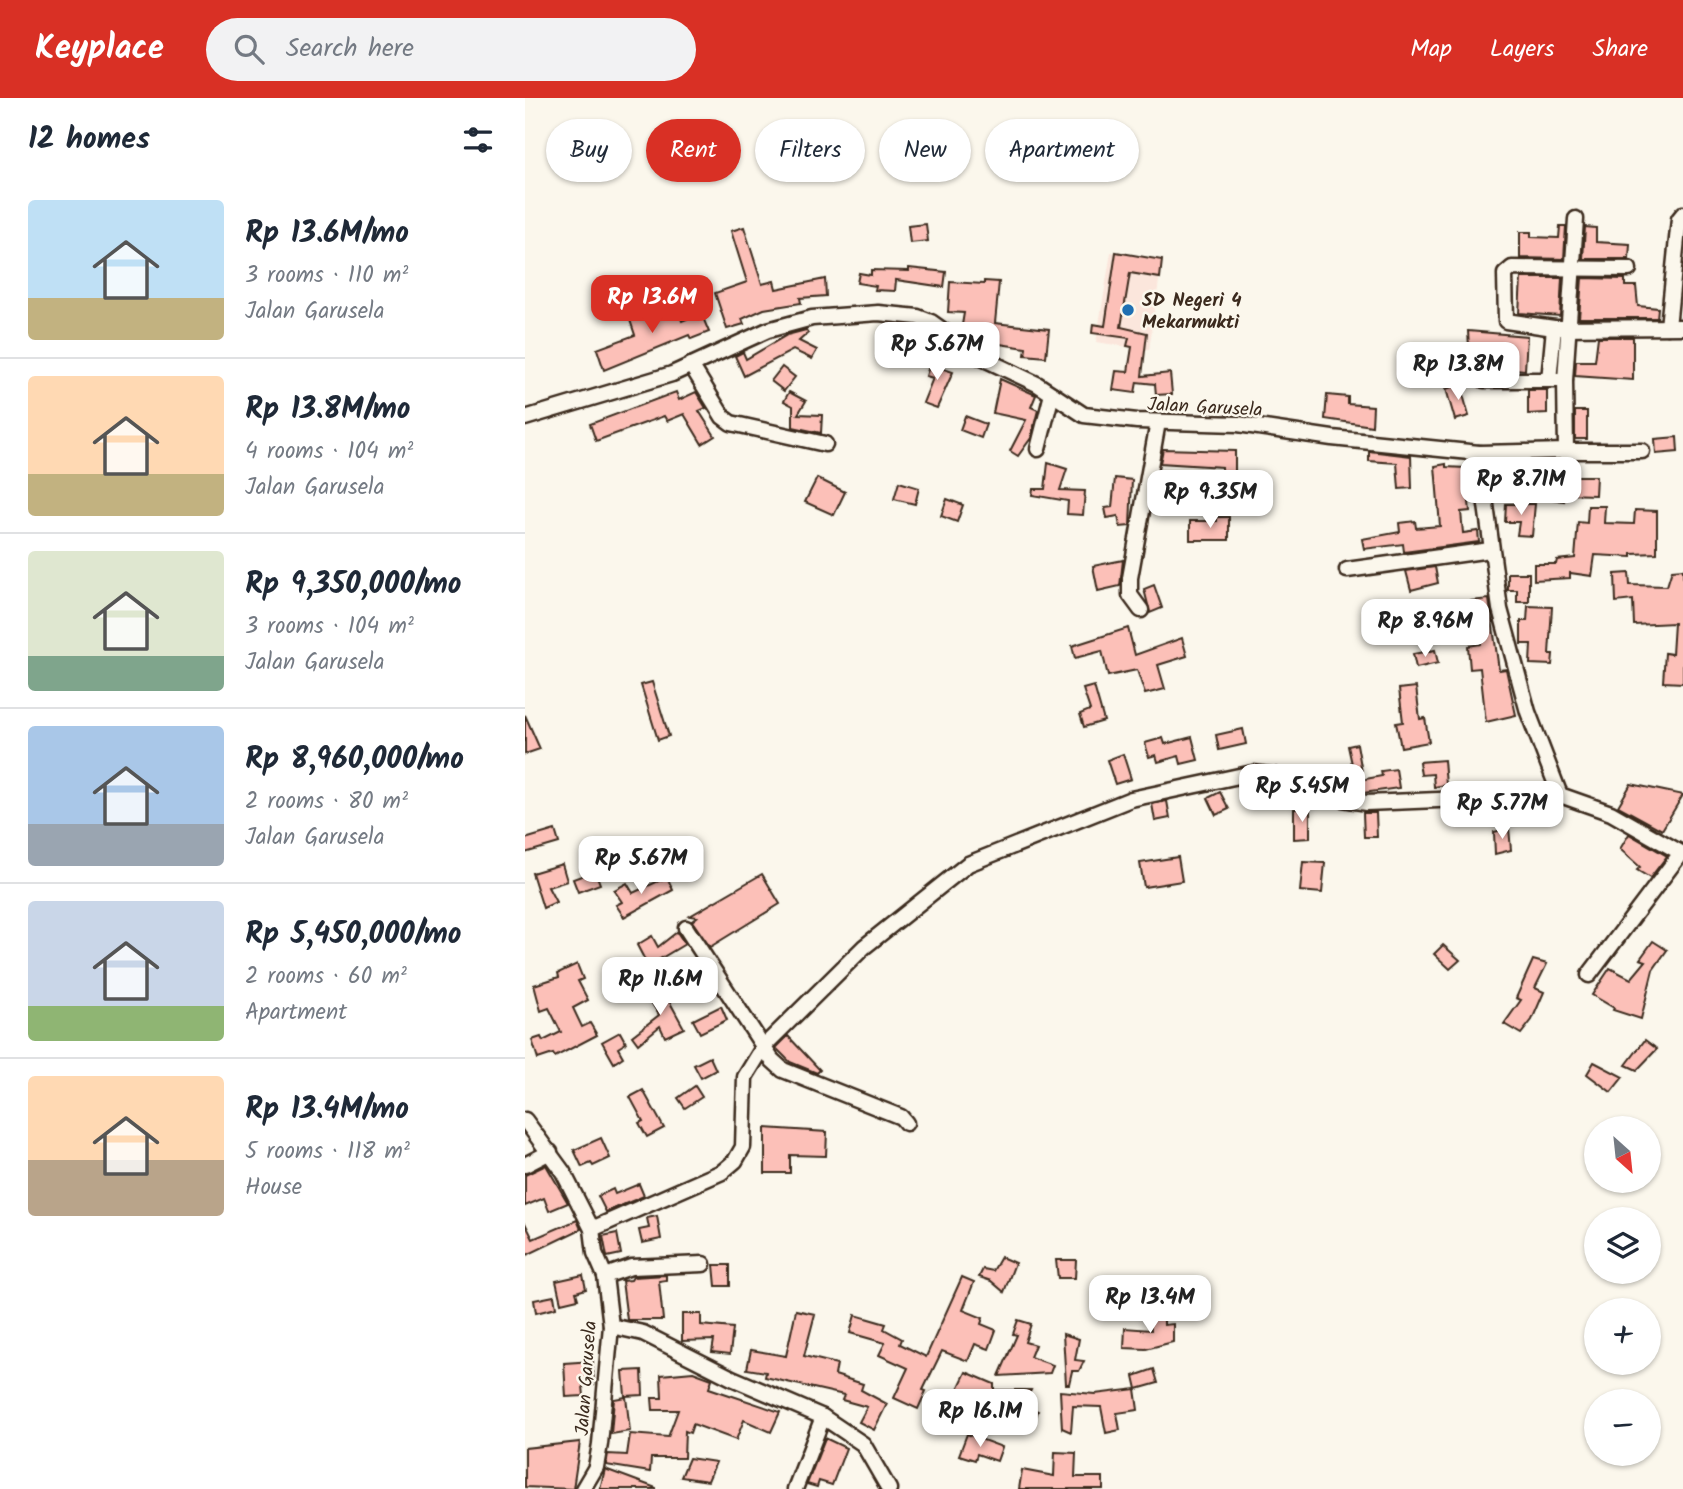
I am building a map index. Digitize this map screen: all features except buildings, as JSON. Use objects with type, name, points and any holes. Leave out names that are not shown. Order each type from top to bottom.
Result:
[{"type":"street","points":[[1629,269],[1512,268],[1505,274],[1506,321],[1554,328],[1675,327],[1679,219],[1683,214]]},
{"type":"street","points":[[1566,450],[1566,380],[1576,219]]},
{"type":"street","name":"Jalan Garusela","points":[[525,418],[672,374],[768,330],[812,318],[877,313],[918,317],[931,322],[982,358],[1052,394],[1084,415],[1158,422],[1238,424],[1332,438],[1479,453],[1642,451]]},
{"type":"street","points":[[1549,380],[1554,328]]},
{"type":"street","points":[[691,365],[723,417],[731,423],[825,444]]},
{"type":"street","points":[[1485,380],[1566,380]]},
{"type":"street","points":[[1038,449],[1052,394]]},
{"type":"street","points":[[1141,610],[1130,595],[1130,578],[1158,422]]},
{"type":"street","points":[[1479,453],[1500,609],[1528,712],[1559,795]]},
{"type":"street","points":[[1347,570],[1490,550]]},
{"type":"street","points":[[592,1229],[722,1172],[735,1161],[743,1147],[745,1077],[764,1046],[864,947],[968,864],[1131,799],[1253,773],[1276,776],[1326,794],[1366,803],[1559,795],[1611,813],[1682,854],[1589,975]]},
{"type":"street","points":[[686,928],[764,1046],[783,1070],[901,1116],[906,1124]]},
{"type":"street","name":"Jalan Garusela","points":[[525,1120],[550,1152],[592,1229],[595,1253],[605,1276],[611,1325],[596,1467],[583,1489]]},
{"type":"street","points":[[525,1165],[550,1152]]},
{"type":"street","points":[[605,1276],[631,1267],[703,1264]]},
{"type":"street","points":[[611,1325],[643,1333],[732,1378],[823,1417],[863,1444],[889,1489]]},
{"type":"street","points":[[795,1489],[823,1417]]},
{"type":"shaded area","name":"SD Negeri 4 Mekarmukti","points":[[1111,252],[1162,260],[1149,350],[1096,342]]},
{"type":"place","name":"SD Negeri 4 Mekarmukti","points":[[1128,310]]}]
